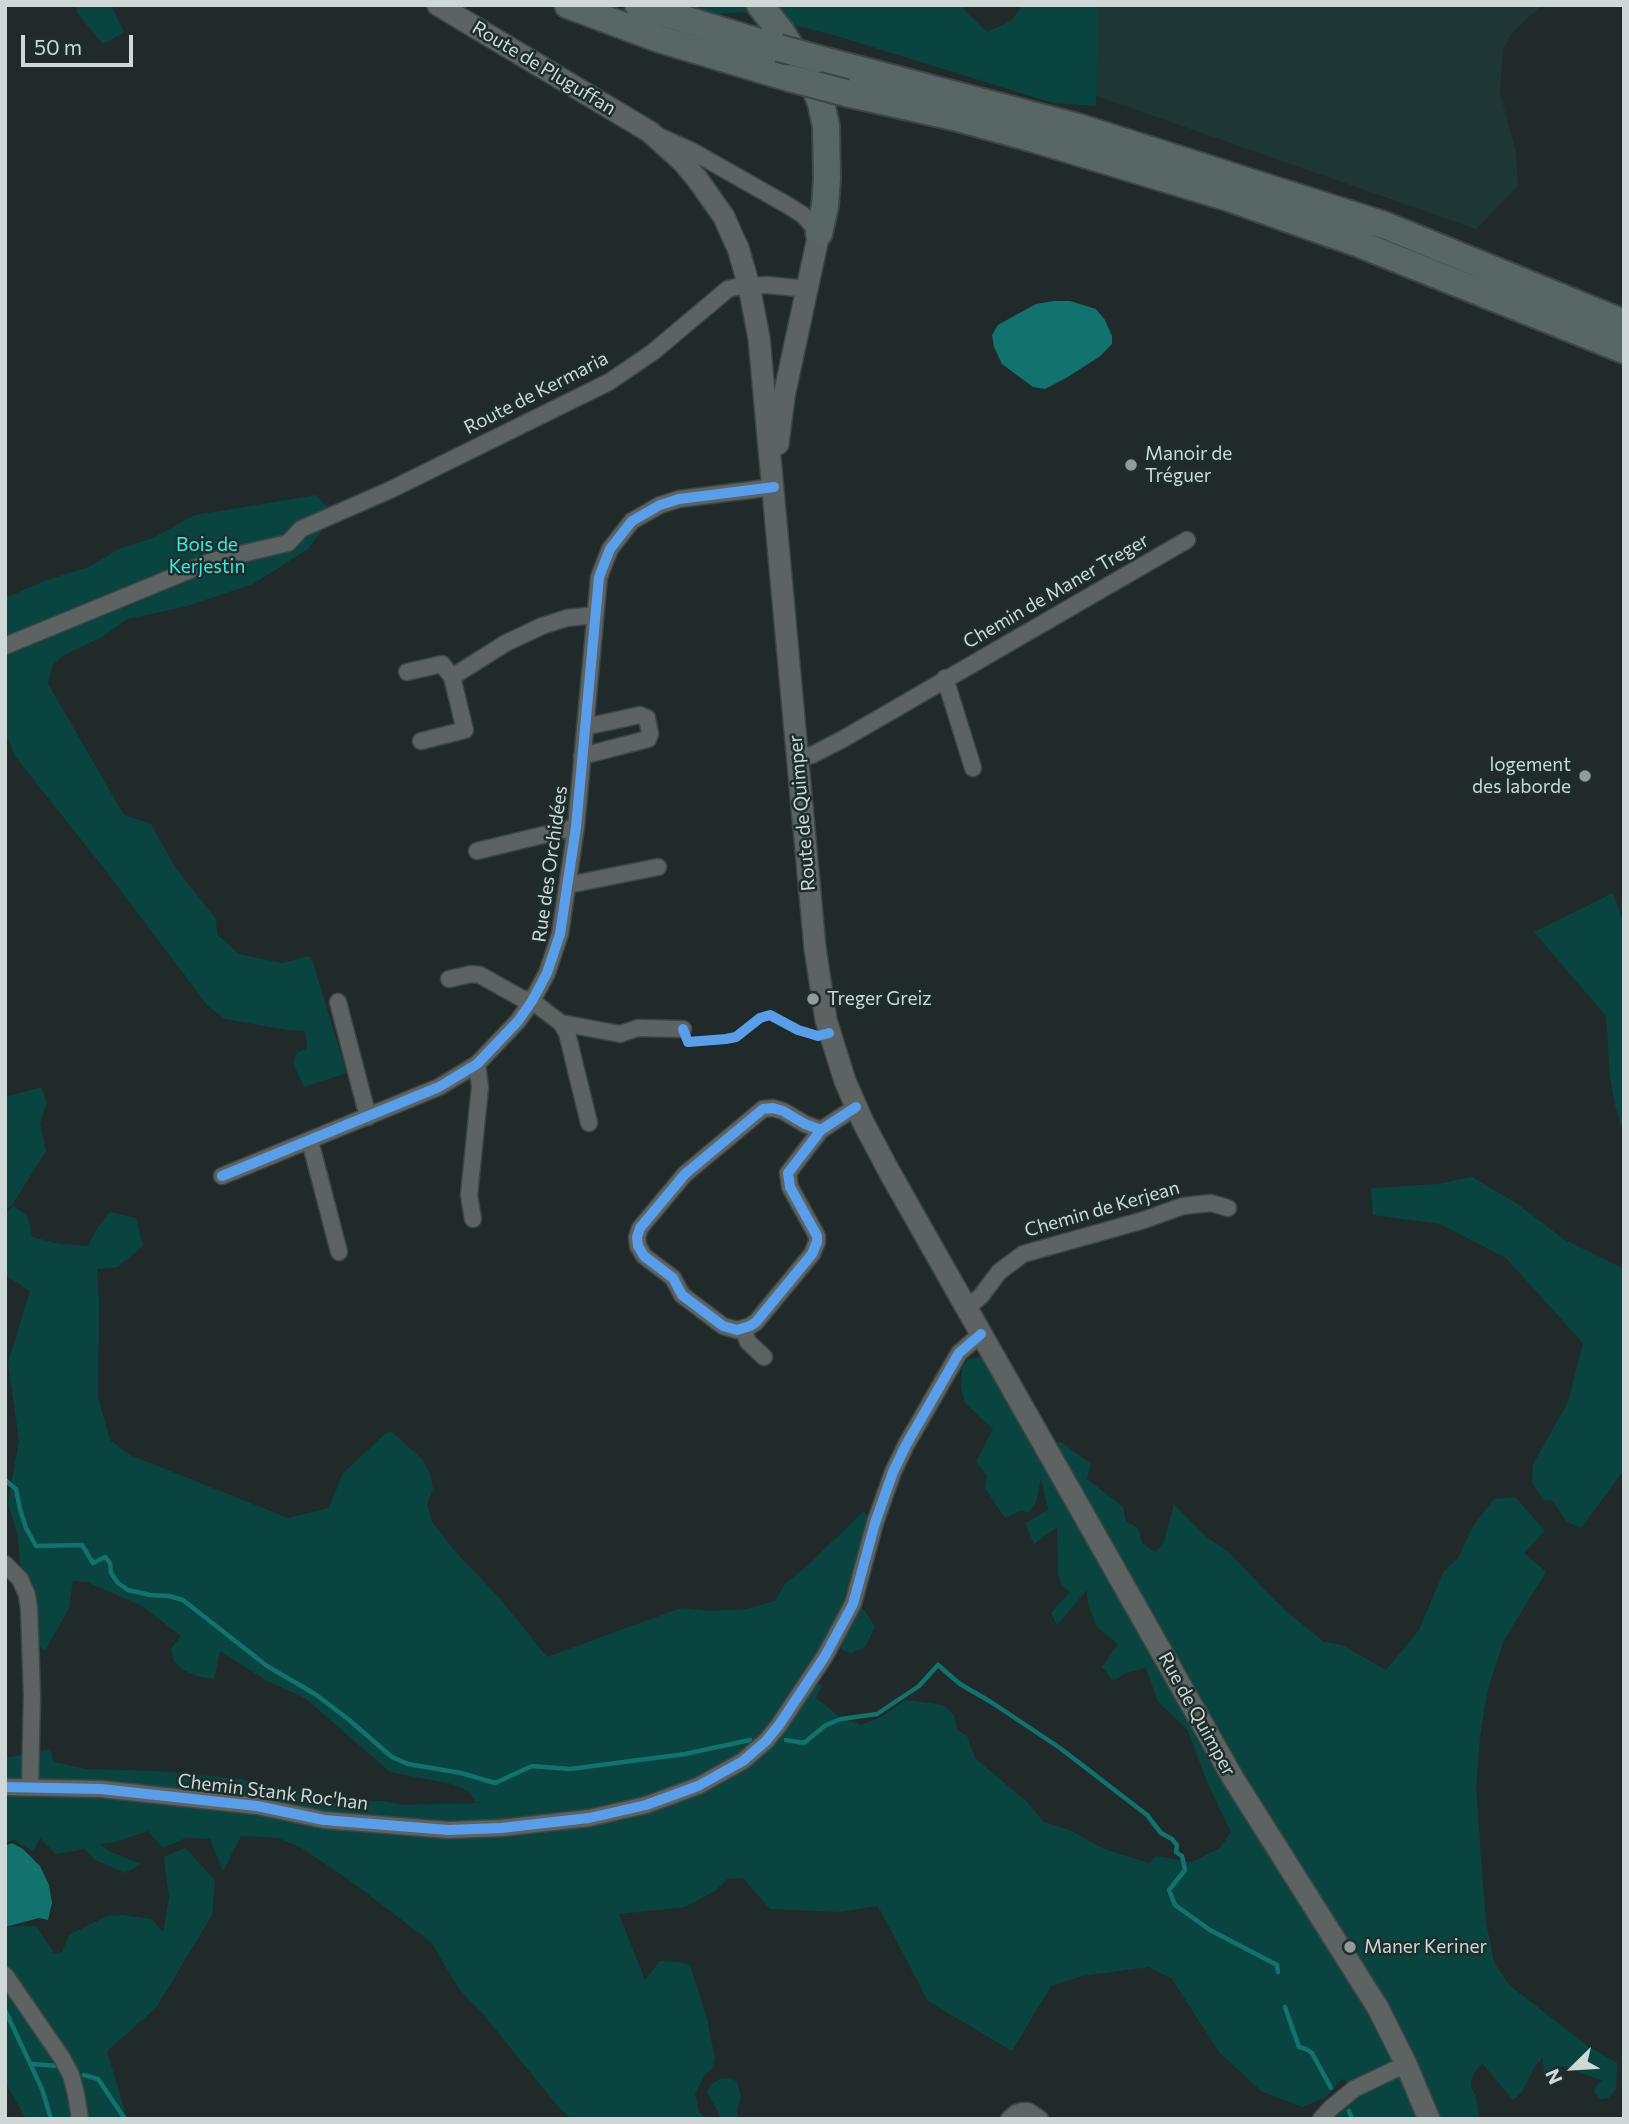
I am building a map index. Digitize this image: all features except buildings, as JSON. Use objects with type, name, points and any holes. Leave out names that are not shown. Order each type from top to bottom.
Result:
[{"type":"highway","points":[[568,5],[659,39],[789,78],[954,117],[1229,198],[1357,243],[1624,350]]},
{"type":"highway","points":[[638,5],[779,48],[1078,127],[1372,221],[1624,323]]},
{"type":"highway","points":[[761,5],[789,45],[821,103],[826,126],[827,179],[819,233]]},
{"type":"main road","name":"Route de Pluguffan","points":[[438,5],[650,132],[683,162],[724,217],[738,248],[749,286]]},
{"type":"main road","points":[[774,488],[784,396],[819,233]]},
{"type":"main road","name":"Route de Quimper","points":[[749,286],[759,338],[820,985],[835,1055],[856,1107],[890,1173],[967,1308]]},
{"type":"main road","name":"Rue de Quimper","points":[[967,1308],[1226,1766],[1360,1978],[1406,2064],[1429,2119]]},
{"type":"street","name":"Route de Pluguffan","points":[[650,132],[692,151],[789,206],[803,215],[819,233]]},
{"type":"street","name":"Route de Kermaria","points":[[5,646],[203,565],[288,543],[301,529],[390,490],[600,387],[653,352],[728,289],[785,285],[807,289]]},
{"type":"street","name":"Rue des Orchidées","points":[[222,1177],[439,1087],[477,1064],[518,1021],[532,1001],[553,958],[560,934],[576,827],[599,577],[604,562],[618,537],[632,521],[660,505],[679,499],[774,488]]},
{"type":"street","name":"Chemin de Maner Treger","points":[[797,757],[813,755],[826,749],[1187,540]]},
{"type":"street","points":[[452,677],[506,643],[542,626],[567,618],[595,615]]},
{"type":"street","points":[[407,673],[442,664],[452,677],[465,730],[421,741]]},
{"type":"street","points":[[946,678],[973,768]]},
{"type":"street","points":[[582,756],[649,739],[650,736],[647,718],[640,715],[585,727]]},
{"type":"street","name":"Rue des Orchidées","points":[[477,851],[576,827]]},
{"type":"street","name":"Rue des Orchidées","points":[[568,885],[659,867]]},
{"type":"street","points":[[449,979],[471,974],[481,975],[521,998],[532,1001],[561,1023],[567,1032],[589,1123]]},
{"type":"street","points":[[338,1002],[368,1117]]},
{"type":"street","points":[[561,1023],[620,1034],[638,1028],[683,1029]]},
{"type":"street","points":[[472,1219],[469,1195],[480,1087],[477,1064]]},
{"type":"street","points":[[821,1130],[806,1125],[783,1111],[763,1109],[685,1174],[640,1228],[638,1246],[645,1256],[673,1278],[682,1295],[723,1326],[743,1329],[756,1322],[812,1254],[817,1242],[814,1227],[790,1187],[788,1173],[821,1130],[856,1107]]},
{"type":"street","points":[[310,1141],[339,1252]]},
{"type":"street","name":"Chemin de Kerjean","points":[[967,1308],[981,1296],[999,1272],[1023,1254],[1144,1220],[1183,1206],[1211,1203],[1228,1208]]},
{"type":"street","points":[[743,1329],[748,1342],[764,1357]]},
{"type":"street","name":"Chemin Stank Roc'han","points":[[5,1787],[101,1789],[257,1806],[324,1820],[476,1830],[609,1814],[646,1805],[698,1786],[732,1768],[766,1741],[825,1656],[853,1604],[875,1523],[893,1472],[959,1353],[981,1334]]},
{"type":"street","points":[[5,1564],[20,1579],[29,1608],[32,1679],[30,1786]]},
{"type":"street","points":[[5,1975],[71,2075],[80,2119]]},
{"type":"street","points":[[1321,2119],[1354,2089],[1406,2064]]},
{"type":"street","points":[[1009,2119],[1016,2113],[1028,2111],[1040,2119]]},
{"type":"shaded area","points":[[1092,5],[1542,5],[1512,33],[1503,49],[1500,93],[1516,152],[1518,186],[1476,229],[1091,94]]},
{"type":"shaded area","points":[[1070,301],[1096,309],[1105,320],[1112,336],[1112,344],[1099,357],[1066,378],[1045,389],[1033,387],[1002,364],[992,335],[998,325],[1014,316],[1036,304]]},
{"type":"shaded area","points":[[12,1843],[23,1849],[40,1866],[49,1885],[52,1903],[48,1920],[39,1918],[5,1927],[5,1846]]},
{"type":"green space","points":[[77,5],[111,5],[124,32],[103,44],[77,13]]},
{"type":"green space","points":[[683,5],[965,5],[963,9],[987,32],[1011,21],[1023,5],[1098,5],[1096,106],[1053,103],[837,36],[743,12],[708,15]]},
{"type":"green space","name":"Bois de Kerjestin","points":[[316,495],[329,509],[322,530],[308,549],[253,584],[184,607],[127,619],[102,637],[62,656],[52,666],[48,684],[124,815],[151,824],[175,867],[216,919],[217,934],[239,954],[282,963],[311,957],[347,1073],[304,1087],[293,1063],[297,1053],[307,1048],[305,1031],[225,1019],[208,1006],[15,756],[5,732],[5,598],[47,580],[89,567],[119,549],[153,538],[195,515]]},
{"type":"green space","points":[[1613,893],[1624,924],[1624,1135],[1610,1078],[1606,1016],[1534,932]]},
{"type":"green space","points":[[41,1087],[47,1103],[40,1123],[46,1151],[12,1205],[5,1210],[5,1097]]},
{"type":"green space","points":[[1472,1177],[1516,1203],[1565,1240],[1624,1269],[1624,1470],[1581,1528],[1566,1521],[1553,1501],[1543,1500],[1532,1482],[1533,1464],[1568,1402],[1583,1343],[1506,1258],[1440,1224],[1373,1215],[1371,1188],[1438,1184]]},
{"type":"green space","points":[[14,1206],[28,1217],[32,1237],[60,1244],[88,1246],[110,1212],[136,1218],[143,1246],[118,1267],[97,1269],[98,1398],[110,1440],[130,1455],[288,1518],[329,1508],[343,1473],[391,1431],[422,1459],[431,1476],[433,1489],[427,1504],[432,1522],[547,1657],[681,1608],[713,1611],[747,1609],[775,1601],[785,1584],[863,1512],[870,1518],[848,1599],[865,1611],[875,1627],[865,1647],[851,1653],[842,1650],[841,1636],[810,1679],[822,1686],[816,1698],[839,1716],[861,1725],[881,1717],[906,1700],[943,1705],[954,1715],[957,1730],[967,1736],[975,1758],[1027,1802],[1044,1822],[1072,1831],[1104,1849],[1149,1863],[1156,1856],[1192,1862],[1220,1848],[1231,1832],[1208,1784],[1187,1729],[1158,1702],[1146,1668],[1126,1673],[1113,1681],[1102,1667],[1118,1644],[1097,1627],[1088,1604],[1087,1590],[1057,1625],[1051,1613],[1070,1592],[1063,1586],[1058,1575],[1057,1527],[1034,1544],[1025,1523],[1048,1510],[1041,1478],[1036,1502],[1029,1512],[1020,1511],[1005,1518],[985,1488],[987,1475],[976,1462],[993,1429],[965,1403],[961,1388],[962,1368],[968,1359],[982,1356],[1043,1461],[1050,1443],[1061,1442],[1091,1464],[1087,1479],[1123,1507],[1126,1521],[1138,1528],[1142,1543],[1156,1553],[1165,1539],[1174,1504],[1204,1535],[1227,1551],[1286,1611],[1324,1642],[1342,1645],[1386,1670],[1419,1630],[1444,1571],[1458,1558],[1473,1526],[1494,1499],[1515,1497],[1545,1531],[1524,1553],[1546,1572],[1504,1640],[1487,1692],[1476,1788],[1486,1922],[1494,1962],[1509,1985],[1589,2047],[1617,2063],[1616,2090],[1608,2098],[1600,2099],[1594,2091],[1603,2081],[1562,2066],[1550,2080],[1544,2075],[1543,2058],[1535,2066],[1522,2092],[1513,2100],[1482,2063],[1471,2080],[1479,2119],[1334,2119],[1353,2085],[1342,2079],[1325,2098],[1302,2107],[1261,2091],[1219,2052],[1172,1979],[1149,1967],[1082,1976],[1051,1986],[1012,2051],[928,2001],[878,1906],[838,1912],[770,1909],[743,1878],[727,1879],[715,1891],[685,1907],[619,1914],[645,1980],[660,1961],[690,1965],[707,2019],[715,2059],[695,2094],[699,2112],[707,2119],[571,2119],[459,1989],[431,1942],[348,1879],[300,1847],[278,1838],[241,1836],[223,1871],[210,1839],[186,1838],[163,1848],[148,1831],[115,1842],[99,1844],[141,1864],[125,1873],[95,1860],[85,1849],[56,1854],[40,1838],[33,1851],[14,1840],[5,1843],[5,1758],[51,1749],[53,1762],[87,1769],[155,1771],[241,1779],[316,1793],[342,1805],[346,1802],[382,1801],[403,1805],[476,1803],[468,1791],[452,1784],[390,1772],[305,1698],[269,1682],[220,1651],[214,1679],[183,1670],[174,1661],[171,1649],[181,1636],[142,1606],[87,1582],[73,1581],[69,1608],[45,1651],[35,1643],[30,1590],[20,1562],[18,1537],[8,1503],[19,1441],[8,1363],[30,1291],[5,1275],[5,1213]]},
{"type":"green space","points":[[185,1848],[215,1880],[212,1915],[156,2008],[107,2051],[127,2119],[26,2119],[5,2082],[5,1927],[36,1926],[54,1953],[62,1952],[69,1935],[107,1916],[152,1919],[163,1933],[169,1898],[164,1857]]},
{"type":"green space","points":[[731,2078],[737,2082],[741,2096],[738,2119],[714,2119],[720,2116],[707,2092],[711,2084],[720,2079]]},
{"type":"waterway","points":[[5,1480],[16,1489],[26,1528],[36,1546],[82,1545],[93,1563],[105,1557],[110,1563],[111,1573],[118,1583],[128,1590],[183,1600],[267,1666],[315,1694],[392,1757],[408,1764],[461,1773],[495,1783],[532,1766],[570,1769],[685,1754],[750,1740]]},
{"type":"waterway","points":[[786,1740],[804,1743],[826,1725],[841,1719],[877,1714],[919,1686],[938,1665],[960,1684],[1060,1748],[1147,1815],[1161,1833],[1172,1839],[1177,1845],[1176,1852],[1182,1856],[1185,1870],[1169,1890],[1175,1905],[1210,1930],[1277,1965],[1278,1972]]},
{"type":"waterway","points":[[1285,2007],[1299,2047],[1312,2053],[1331,2088]]},
{"type":"waterway","points":[[5,2010],[42,2089],[51,2119]]},
{"type":"waterway","points":[[32,2064],[59,2066]]},
{"type":"waterway","points":[[84,2075],[98,2079],[125,2119]]},
{"type":"waterway","points":[[1349,2111],[1352,2119]]},
{"type":"cycle path","points":[[222,1176],[439,1087],[477,1064],[518,1021],[547,973],[560,934],[576,827],[599,577],[610,549],[632,521],[660,505],[679,499],[774,487]]},
{"type":"cycle path","points":[[683,1029],[688,1042],[726,1039],[736,1037],[760,1018],[770,1015],[798,1030],[818,1036],[829,1033]]},
{"type":"cycle path","points":[[821,1130],[783,1111],[763,1109],[685,1174],[640,1228],[638,1246],[644,1256],[673,1278],[682,1295],[723,1326],[737,1330],[756,1322],[812,1254],[817,1236],[790,1187],[788,1173],[821,1130],[856,1107]]},
{"type":"cycle path","points":[[5,1787],[101,1789],[257,1806],[324,1820],[448,1830],[501,1828],[589,1818],[646,1805],[698,1786],[743,1761],[766,1741],[825,1656],[853,1604],[875,1523],[893,1472],[906,1445],[959,1353],[981,1334]]},
{"type":"place","name":"Manoir de Tréguer","points":[[1131,465]]},
{"type":"place","name":"logement des laborde","points":[[1585,776]]},
{"type":"place","name":"Treger Greiz","points":[[813,999]]},
{"type":"place","name":"Maner Keriner","points":[[1350,1947]]}]
